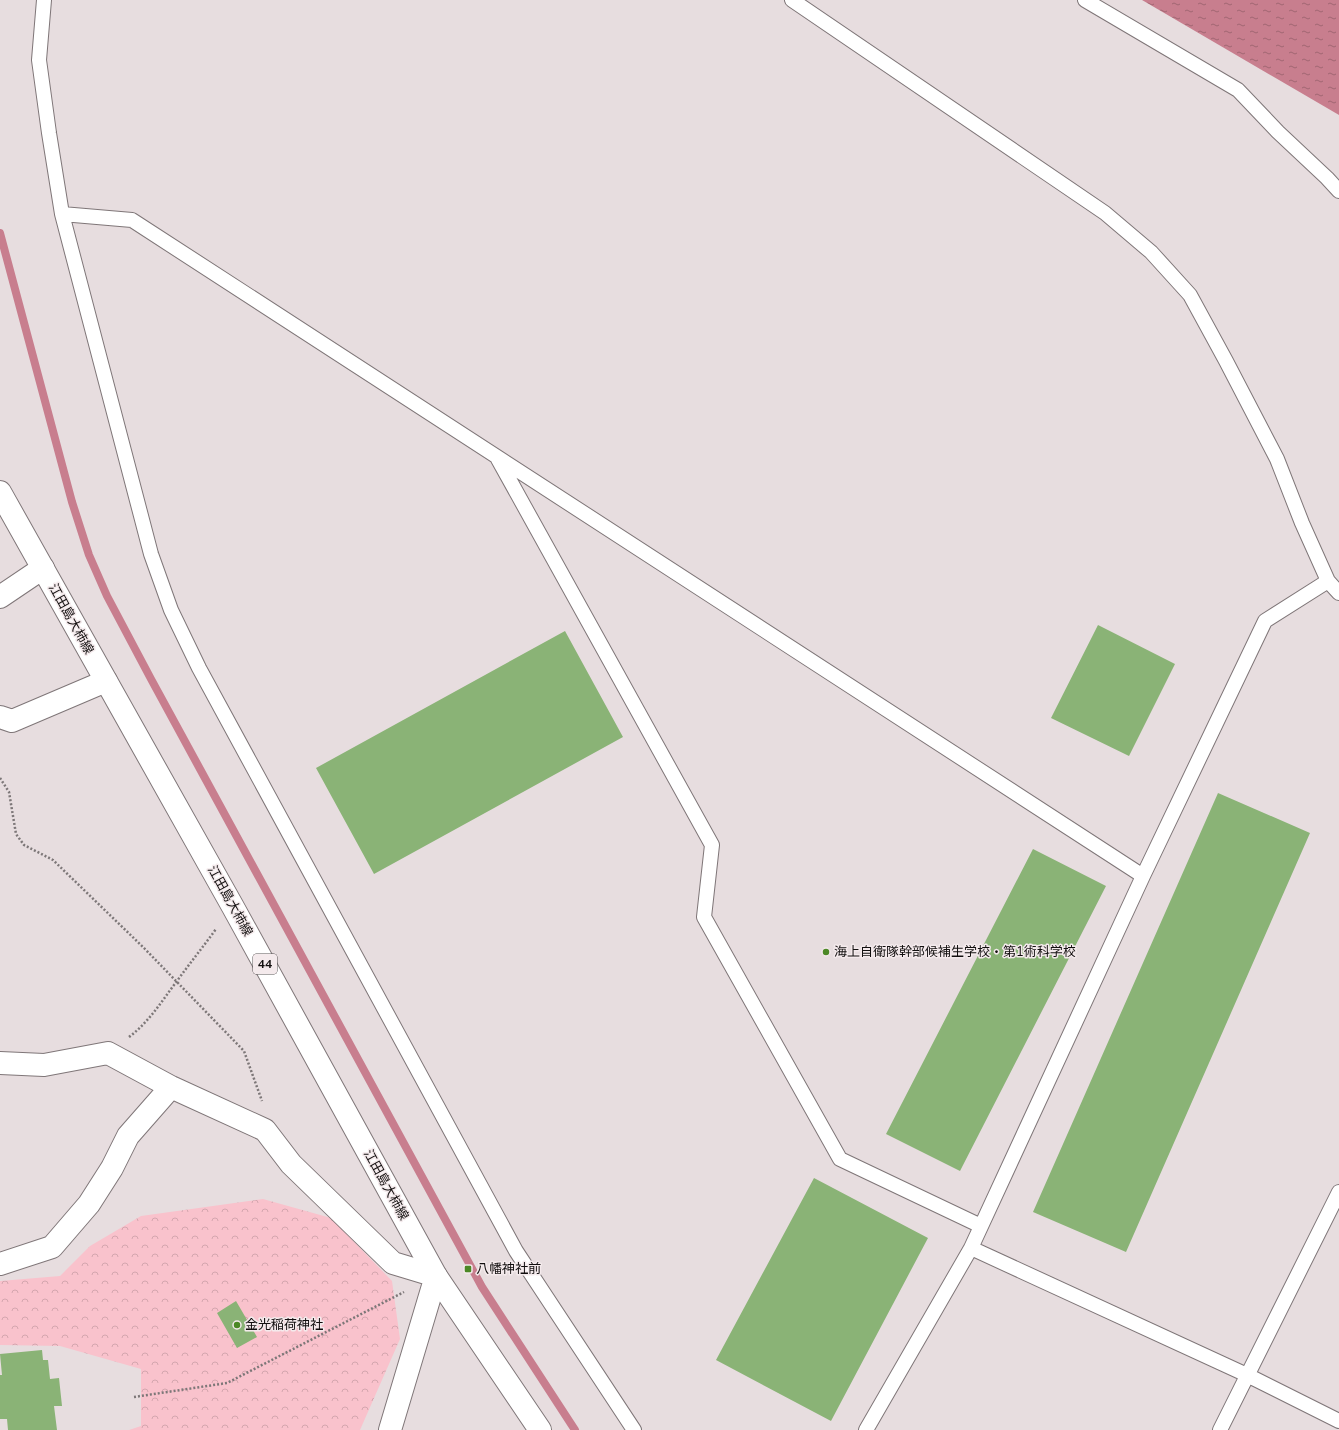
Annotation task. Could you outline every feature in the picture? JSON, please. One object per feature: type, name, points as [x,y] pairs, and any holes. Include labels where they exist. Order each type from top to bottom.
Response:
[{"type":"street","name":"江田島大柿線","points":[[0,492],[234,907],[436,1276],[540,1430]]},
{"type":"street","points":[[0,597],[43,568]]},
{"type":"street","points":[[0,717],[12,721],[106,681]]},
{"type":"street","points":[[0,1063],[44,1065],[108,1053],[171,1087],[264,1130],[291,1164],[393,1263],[436,1276],[390,1430]]},
{"type":"street","points":[[0,1264],[52,1247],[89,1204],[112,1168],[128,1136],[171,1087]]},
{"type":"lane","points":[[44,0],[39,60],[62,214],[151,554],[171,610],[203,675],[516,1251],[634,1430]]},
{"type":"lane","points":[[792,0],[1105,214],[1151,252],[1190,295],[1277,459],[1302,523],[1328,581],[1339,593]]},
{"type":"lane","points":[[1085,0],[1238,90],[1278,132],[1327,178],[1339,192]]},
{"type":"lane","points":[[62,214],[132,220],[1144,876]]},
{"type":"lane","points":[[496,456],[712,845],[704,917],[840,1159],[981,1226]]},
{"type":"lane","points":[[866,1430],[971,1248],[1144,876],[1265,621],[1328,581]]},
{"type":"lane","points":[[1220,1430],[1339,1192]]},
{"type":"lane","points":[[971,1248],[1247,1375],[1339,1421]]},
{"type":"path","points":[[0,778],[9,792],[16,834],[24,845],[53,860],[144,948],[244,1051],[267,1116],[264,1130]]},
{"type":"path","points":[[108,1053],[142,1027],[156,1011],[176,981],[234,907]]},
{"type":"path","points":[[134,1397],[227,1383],[436,1276]]},
{"type":"green space","points":[[263,1199],[331,1218],[392,1281],[400,1339],[360,1430],[129,1430],[141,1426],[141,1369],[60,1346],[0,1345],[0,1281],[60,1276],[90,1246],[141,1216]]},
{"type":"water","points":[[1142,0],[1339,0],[1339,115]]},
{"type":"building","points":[[1098,625],[1175,664],[1129,756],[1051,718]]},
{"type":"building","points":[[565,631],[623,737],[374,874],[316,768]]},
{"type":"building","points":[[1218,793],[1310,833],[1126,1252],[1033,1212]]},
{"type":"building","points":[[1033,849],[1106,886],[960,1171],[886,1134]]},
{"type":"building","points":[[814,1178],[928,1238],[831,1421],[716,1360]]},
{"type":"building","name":"金光稲荷神社","points":[[236,1301],[257,1337],[237,1348],[217,1313]]},
{"type":"building","points":[[42,1350],[43,1360],[48,1360],[50,1379],[59,1378],[62,1406],[54,1406],[57,1430],[8,1430],[7,1419],[0,1419],[0,1375],[2,1375],[0,1354]]},
{"type":"waterway","points":[[0,233],[72,502],[89,555],[107,596],[482,1287],[575,1430]]},
{"type":"place","name":"海上自衛隊幹部候補生学校・第1術科学校","points":[[826,952]]},
{"type":"place","name":"八幡神社前","points":[[468,1269]]},
{"type":"place","name":"金光稲荷神社","points":[[237,1325]]}]
